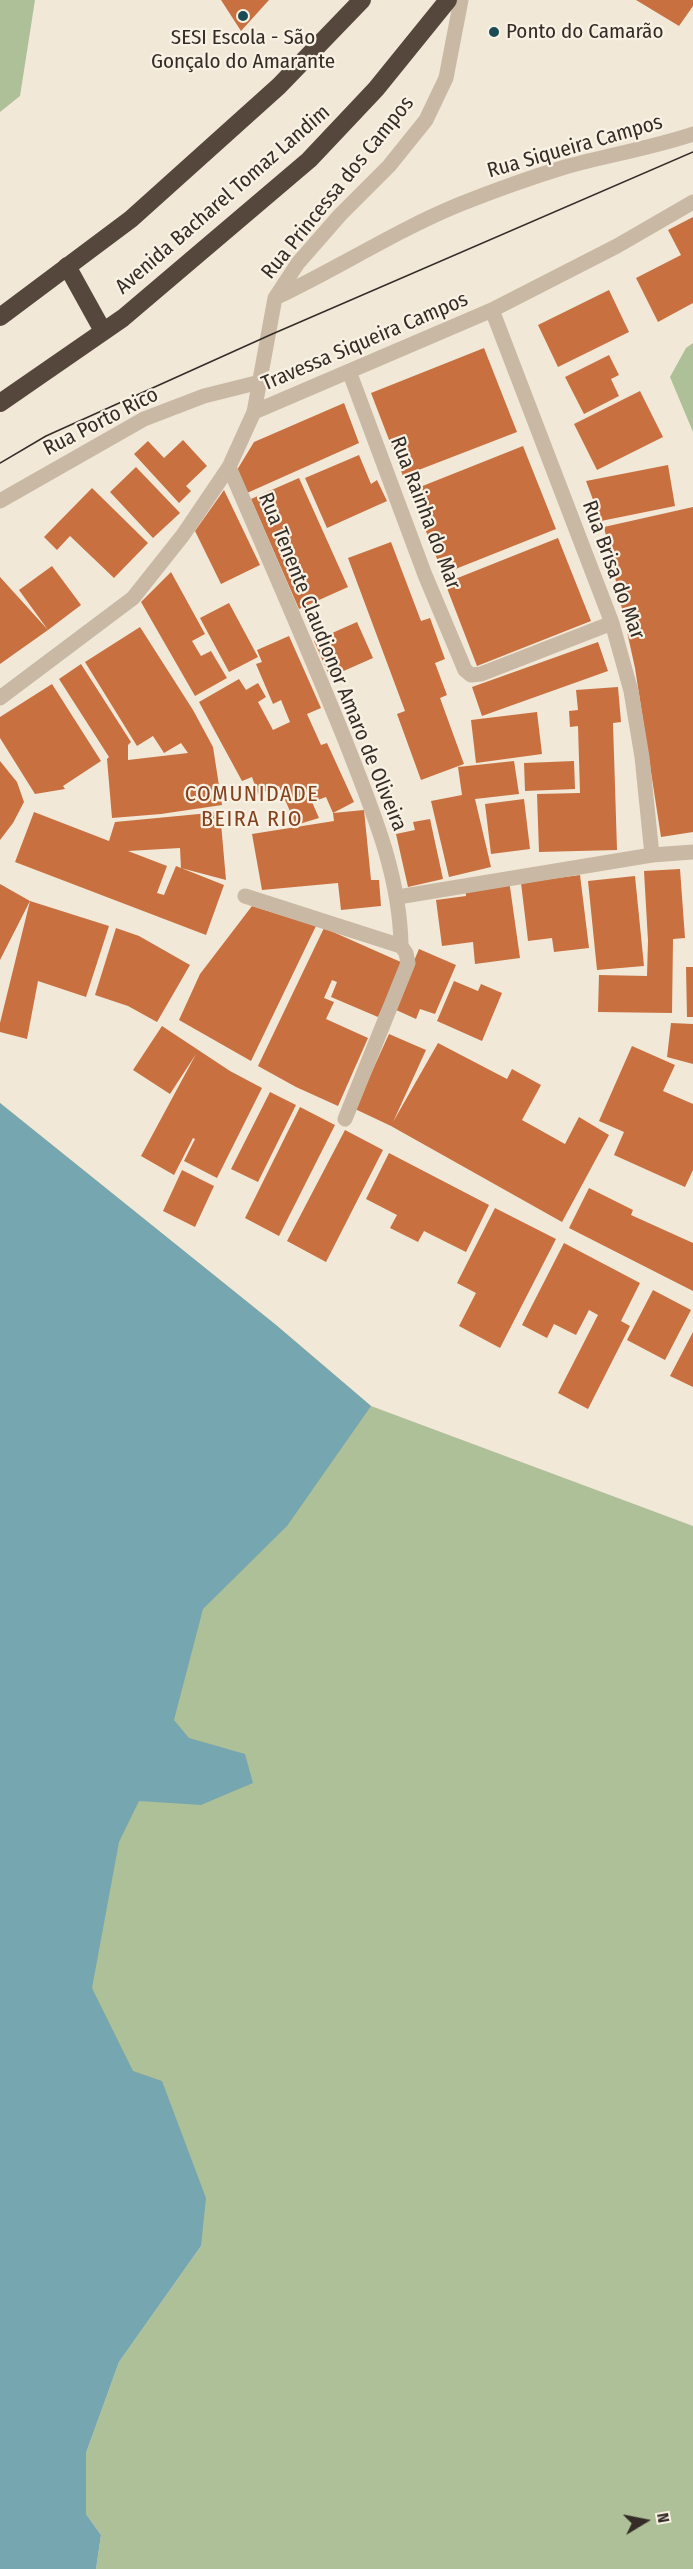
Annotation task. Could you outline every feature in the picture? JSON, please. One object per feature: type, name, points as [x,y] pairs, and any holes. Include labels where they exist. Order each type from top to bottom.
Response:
[{"type":"highway","points":[[0,317],[130,219],[279,86],[362,0]]},
{"type":"highway","name":"Avenida Bacharel Tomaz Landim","points":[[0,403],[103,331],[198,256],[309,160],[376,89],[448,0]]},
{"type":"highway","points":[[67,266],[103,331]]},
{"type":"street","name":"Rua Princessa dos Campos","points":[[0,698],[133,598],[183,535],[229,467],[254,412],[275,298],[298,263],[340,215],[389,166],[426,120],[447,78],[461,0]]},
{"type":"street","name":"Rua Siqueira Campos","points":[[275,298],[312,281],[398,233],[455,207],[567,167],[651,148],[693,134]]},
{"type":"street","points":[[492,310],[617,246],[693,202]]},
{"type":"street","name":"Travessa Siqueira Campos","points":[[254,412],[492,310]]},
{"type":"street","name":"Rua Brisa do Mar","points":[[492,310],[612,623],[631,691],[642,757],[652,855]]},
{"type":"street","name":"Rua Rainha do Mar","points":[[349,370],[425,575],[465,670],[471,675],[481,674],[612,623]]},
{"type":"street","name":"Rua Porto Rico","points":[[0,501],[144,419],[204,396],[260,382]]},
{"type":"street","name":"Rua Tenente Claudionor Amaro de Oliveira","points":[[229,467],[314,662],[381,834],[398,897],[401,946],[406,952],[408,963],[345,1119]]},
{"type":"street","points":[[398,897],[652,855],[693,852]]},
{"type":"street","points":[[245,896],[401,946]]},
{"type":"green space","points":[[0,0],[35,0],[20,96],[0,112]]},
{"type":"green space","points":[[693,343],[693,432],[670,377],[686,348]]},
{"type":"green space","points":[[0,1103],[276,1325],[371,1406],[693,1526],[693,2569],[96,2569],[101,2535],[86,2514],[86,2453],[119,2362],[201,2246],[107,2069],[0,1754],[150,1757]]},
{"type":"water","points":[[0,1103],[276,1325],[371,1406],[287,1526],[203,1609],[174,1720],[189,1738],[245,1754],[253,1783],[201,1805],[139,1801],[119,1842],[92,1988],[133,2071],[162,2081],[206,2198],[201,2246],[119,2362],[86,2453],[86,2514],[101,2535],[96,2569],[0,2569]]},
{"type":"building","name":"SESI Escola - São Gonçalo do Amarante","points":[[221,0],[269,0],[241,31]]},
{"type":"building","points":[[636,0],[693,0],[693,6],[679,26]]},
{"type":"building","points":[[693,217],[693,303],[658,322],[636,278],[681,255],[668,230]]},
{"type":"building","points":[[609,290],[629,332],[558,367],[538,325]]},
{"type":"building","points":[[484,348],[517,432],[403,476],[371,393]]},
{"type":"building","points":[[609,355],[619,375],[611,379],[619,396],[584,414],[565,377]]},
{"type":"building","points":[[640,391],[663,437],[597,470],[574,424]]},
{"type":"building","points":[[344,403],[359,443],[247,493],[237,470],[254,442]]},
{"type":"building","points":[[183,440],[207,466],[186,486],[191,491],[179,503],[134,454],[148,441],[164,458]]},
{"type":"building","points":[[523,446],[556,529],[443,574],[410,491]]},
{"type":"building","points":[[359,455],[371,484],[377,480],[387,501],[327,528],[305,478]]},
{"type":"building","points":[[668,465],[675,506],[601,521],[586,481]]},
{"type":"building","points":[[136,467],[180,513],[153,538],[110,492]]},
{"type":"building","points":[[299,478],[348,587],[299,609],[251,499]]},
{"type":"building","points":[[92,488],[148,543],[114,578],[70,536],[57,550],[44,537]]},
{"type":"building","points":[[224,490],[260,565],[221,584],[195,531]]},
{"type":"building","points":[[693,507],[693,832],[661,837],[635,668],[604,527]]},
{"type":"building","points":[[558,538],[591,621],[477,666],[445,583]]},
{"type":"building","points":[[391,542],[421,621],[430,618],[445,659],[435,663],[447,695],[440,698],[464,764],[421,780],[397,714],[405,711],[348,558]]},
{"type":"building","points":[[52,566],[81,605],[48,630],[19,590]]},
{"type":"building","points":[[171,572],[205,634],[192,641],[201,656],[211,651],[227,678],[195,696],[141,602]]},
{"type":"building","points":[[0,577],[48,630],[0,664]]},
{"type":"building","points":[[229,603],[258,657],[229,672],[200,618]]},
{"type":"building","points":[[357,622],[373,658],[330,677],[314,641]]},
{"type":"building","points":[[140,627],[193,710],[213,747],[222,805],[112,818],[107,759],[109,757],[59,679],[81,664],[131,742],[128,745],[128,760],[188,753],[181,743],[164,753],[153,736],[137,746],[85,662]]},
{"type":"building","points":[[289,636],[321,708],[307,714],[321,745],[327,743],[354,802],[333,813],[326,797],[312,802],[319,818],[296,825],[279,786],[258,794],[252,777],[242,781],[199,702],[239,679],[246,690],[258,683],[266,697],[258,702],[273,730],[290,722],[281,700],[273,704],[256,664],[262,662],[257,650]]},
{"type":"building","points":[[598,642],[608,671],[482,716],[472,687]]},
{"type":"building","points":[[52,684],[101,761],[63,786],[65,789],[35,794],[0,738],[0,717]]},
{"type":"building","points":[[618,687],[621,722],[613,723],[617,850],[539,852],[537,794],[580,793],[578,726],[570,727],[569,711],[578,710],[576,690]]},
{"type":"building","points":[[537,712],[542,754],[476,763],[471,720]]},
{"type":"building","points":[[0,761],[17,782],[24,802],[13,823],[0,840]]},
{"type":"building","points":[[514,761],[519,794],[475,799],[491,867],[449,877],[431,801],[462,795],[458,767]]},
{"type":"building","points":[[574,761],[575,789],[525,791],[524,763]]},
{"type":"building","points":[[524,799],[530,849],[491,854],[485,804]]},
{"type":"building","points":[[364,810],[371,880],[379,880],[381,906],[341,910],[338,883],[262,890],[252,834],[334,821],[333,813]]},
{"type":"building","points":[[34,812],[109,841],[115,822],[220,812],[226,880],[181,868],[224,885],[206,935],[15,862]],"holes":[[[180,848],[181,868],[176,866],[164,895],[157,893],[167,866],[128,851]]]},
{"type":"building","points":[[430,819],[443,879],[408,887],[396,834],[415,830],[413,822]]},
{"type":"building","points":[[680,869],[685,938],[673,939],[672,1013],[598,1012],[599,975],[647,976],[648,941],[644,871]]},
{"type":"building","points":[[580,875],[589,948],[554,952],[552,938],[528,941],[521,883]]},
{"type":"building","points":[[635,876],[644,966],[597,970],[588,881]]},
{"type":"building","points":[[509,880],[520,958],[475,964],[473,942],[442,946],[436,900],[466,896],[465,887]]},
{"type":"building","points":[[0,884],[30,901],[0,960]]},
{"type":"building","points":[[30,901],[109,926],[86,997],[38,981],[27,1039],[0,1032],[0,1023]]},
{"type":"building","points":[[252,906],[316,926],[251,1061],[179,1020],[200,974]]},
{"type":"building","points":[[116,928],[139,936],[190,965],[157,1022],[128,1006],[95,995]]},
{"type":"building","points":[[324,928],[403,963],[378,1017],[331,997],[337,982],[332,980],[324,998],[334,1002],[326,1019],[368,1038],[338,1106],[258,1066]]},
{"type":"building","points":[[419,949],[456,965],[435,1014],[420,1009],[416,1019],[394,1009]]},
{"type":"building","points":[[686,967],[693,967],[693,1017],[687,1017]]},
{"type":"building","points":[[454,981],[478,991],[481,984],[502,993],[482,1041],[437,1021]]},
{"type":"building","points":[[671,1023],[693,1024],[693,1064],[667,1057]]},
{"type":"building","points":[[162,1026],[230,1071],[262,1088],[217,1178],[184,1161],[195,1139],[193,1138],[174,1175],[141,1156],[196,1054],[170,1094],[133,1070]]},
{"type":"building","points":[[389,1034],[426,1050],[393,1122],[438,1043],[507,1079],[512,1069],[541,1085],[522,1120],[565,1144],[579,1117],[609,1135],[562,1222],[391,1126],[355,1109]]},
{"type":"building","points":[[632,1046],[675,1065],[663,1091],[693,1104],[693,1170],[685,1187],[614,1155],[624,1132],[599,1121]]},
{"type":"building","points":[[270,1092],[296,1105],[258,1182],[231,1169]]},
{"type":"building","points":[[300,1107],[335,1125],[279,1236],[245,1218]]},
{"type":"building","points":[[345,1130],[383,1150],[326,1262],[287,1241]]},
{"type":"building","points":[[389,1153],[489,1205],[466,1252],[424,1231],[418,1242],[390,1228],[397,1215],[366,1199]]},
{"type":"building","points":[[182,1170],[214,1186],[195,1227],[163,1211]]},
{"type":"building","points":[[589,1188],[633,1210],[631,1215],[693,1243],[693,1291],[569,1228]]},
{"type":"building","points":[[495,1208],[556,1239],[500,1348],[459,1326],[476,1293],[457,1283]]},
{"type":"building","points":[[564,1243],[640,1283],[621,1321],[630,1326],[588,1409],[558,1393],[598,1315],[589,1310],[576,1335],[554,1324],[547,1338],[522,1325]]},
{"type":"building","points":[[653,1290],[691,1310],[665,1360],[627,1340]]},
{"type":"building","points":[[693,1332],[693,1387],[670,1376]]},
{"type":"tram line","points":[[0,463],[46,436],[270,335],[693,152]]},
{"type":"place","name":"SESI Escola - São Gonçalo do Amarante","points":[[243,16]]},
{"type":"place","name":"Ponto do Camarão","points":[[494,32]]},
{"type":"district","name":"COMUNIDADE BEIRA RIO","points":[[252,808]]}]
